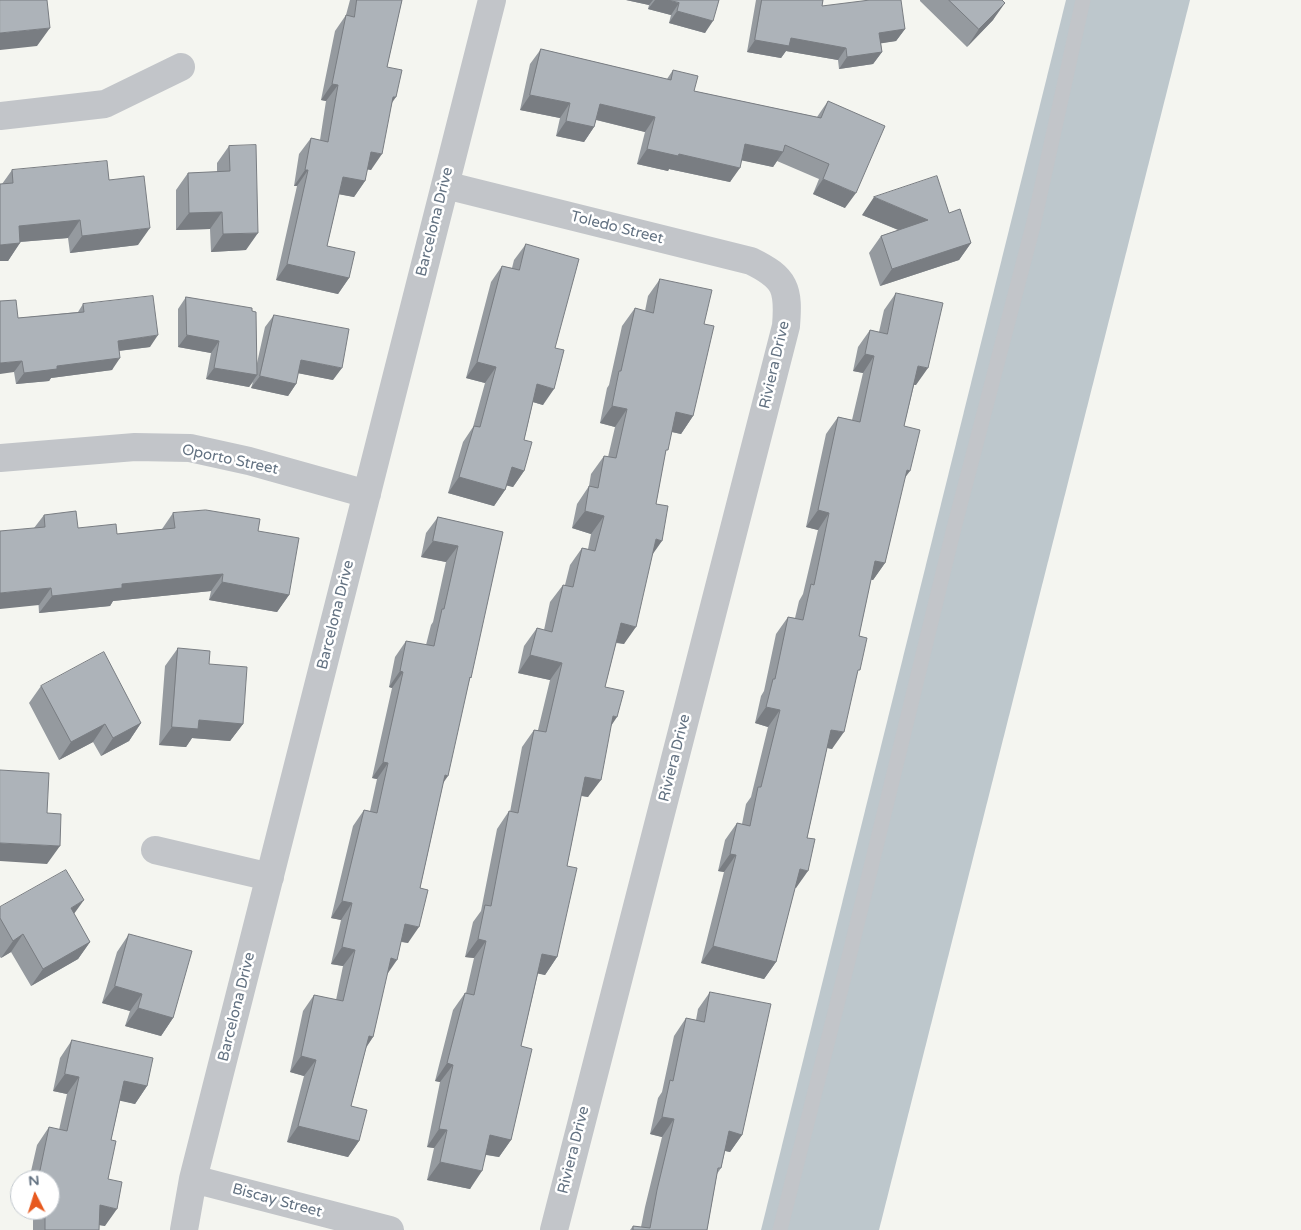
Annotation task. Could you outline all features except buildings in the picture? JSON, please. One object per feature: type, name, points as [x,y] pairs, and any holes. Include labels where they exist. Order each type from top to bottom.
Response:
[{"type":"street","name":"Barcelona Drive","points":[[184,1230],[193,1179],[492,0]]},
{"type":"street","points":[[0,116],[105,104],[181,67]]},
{"type":"street","name":"Toledo Street","points":[[445,185],[751,261],[769,270],[784,284]]},
{"type":"street","name":"Riviera Drive","points":[[554,1230],[786,326],[788,305],[784,284]]},
{"type":"street","name":"Oporto Street","points":[[0,458],[135,447],[190,448],[249,461],[367,494]]},
{"type":"street","points":[[155,850],[270,877]]},
{"type":"street","name":"Biscay Street","points":[[193,1179],[390,1230]]},
{"type":"lane","points":[[780,1230],[846,971],[954,528],[1033,226],[1083,0]]},
{"type":"shaded area","points":[[1066,0],[1190,0],[879,1230],[761,1230]]}]
